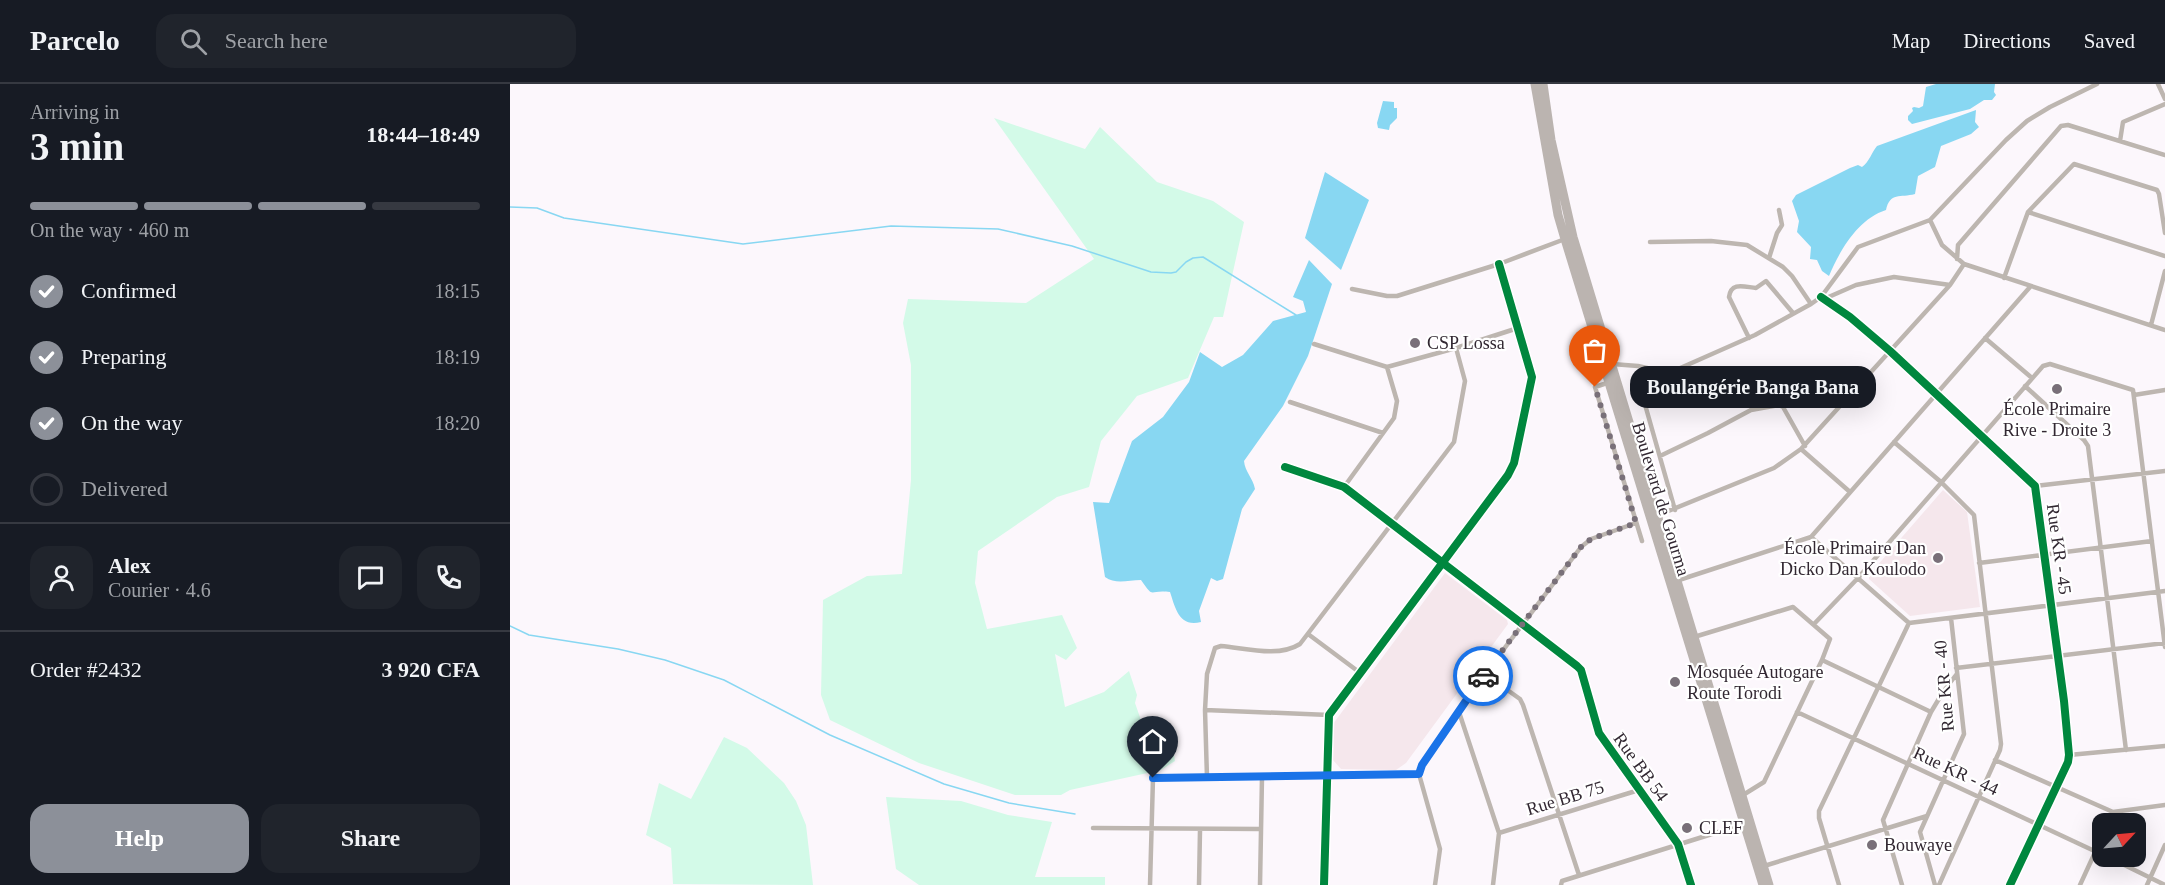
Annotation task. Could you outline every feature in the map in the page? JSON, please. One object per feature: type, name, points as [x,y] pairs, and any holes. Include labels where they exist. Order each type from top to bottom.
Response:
[{"type":"highway","name":"Boulevard de Gourma","points":[[1535,84],[1562,214],[1607,365],[1607,383],[1763,885]]},
{"type":"highway","name":"Boulevard de Gourma","points":[[1543,84],[1565,239],[1656,516],[1769,885]]},
{"type":"street","points":[[1822,298],[1858,247],[1930,220],[2006,140],[2027,122],[2050,107],[2097,84]]},
{"type":"street","points":[[2158,84],[2165,99]]},
{"type":"street","points":[[2120,141],[2123,122],[2165,104]]},
{"type":"street","points":[[1957,259],[1958,245],[2061,126],[2068,125],[2165,155]]},
{"type":"street","points":[[2004,278],[2028,212],[2072,165],[2077,164],[2157,190],[2165,233]]},
{"type":"street","points":[[1769,258],[1774,247],[1776,233],[1782,225],[1779,210]]},
{"type":"street","points":[[2028,212],[2165,256]]},
{"type":"street","points":[[1930,220],[1942,245],[1964,264],[2165,330]]},
{"type":"street","points":[[1352,289],[1397,296],[1499,264],[1565,239]]},
{"type":"street","points":[[1650,242],[1693,240],[1747,245],[1792,276],[1811,304]]},
{"type":"street","points":[[1324,885],[1329,715],[1512,470],[1532,378],[1499,264]]},
{"type":"street","points":[[1656,516],[1774,468],[1803,447],[1950,285],[1964,264]]},
{"type":"street","points":[[2151,325],[2165,271]]},
{"type":"street","points":[[1675,510],[1644,399],[1658,388],[1669,373],[1749,338],[1822,298],[1856,285],[1894,277],[1950,285]]},
{"type":"street","points":[[1749,338],[1730,297],[1730,291],[1735,287],[1742,285],[1756,288],[1766,281],[1793,313]]},
{"type":"street","points":[[1676,581],[1811,537],[2030,287]]},
{"type":"street","name":"Rue KR - 45","points":[[1822,298],[1850,317],[1890,351],[2035,486],[2059,657],[2069,755],[2010,885]]},
{"type":"street","points":[[1314,344],[1387,367],[1518,328]]},
{"type":"street","points":[[1985,338],[2032,378]]},
{"type":"street","points":[[1207,778],[1205,710],[1213,650],[1216,647],[1284,650],[1297,646],[1308,634],[1455,440],[1465,381],[1456,348]]},
{"type":"street","points":[[1814,624],[1858,578],[2043,366],[2050,364],[2133,390],[2165,645],[1956,668]]},
{"type":"street","points":[[1607,365],[1638,366],[1669,373]]},
{"type":"street","points":[[1344,487],[1394,418],[1397,401],[1387,367]]},
{"type":"street","points":[[1751,410],[1757,400],[1770,391],[1761,370]]},
{"type":"street","points":[[1664,378],[1696,405],[1736,377]]},
{"type":"street","points":[[1607,383],[1595,387],[1642,540]]},
{"type":"street","points":[[2025,386],[2087,443],[2126,750]]},
{"type":"street","points":[[2134,395],[2165,390]]},
{"type":"street","points":[[1290,402],[1383,433]]},
{"type":"street","points":[[1660,456],[1751,410],[1782,406],[1803,447],[1850,492]]},
{"type":"street","points":[[1894,442],[1941,482],[1974,515],[2001,744],[1979,797],[1937,885]]},
{"type":"street","name":"Rue BB 54","points":[[1285,467],[1344,487],[1580,668],[1599,733],[1678,844],[1691,885]]},
{"type":"street","points":[[2035,486],[2165,471]]},
{"type":"street","points":[[1435,885],[1440,849],[1419,774],[1422,765],[1485,674],[1581,547],[1591,539],[1636,523]]},
{"type":"street","points":[[1811,537],[1909,623],[2165,591]]},
{"type":"street","points":[[1979,563],[2152,541]]},
{"type":"street","points":[[1694,638],[1793,607],[1830,639],[1764,782],[1743,795]]},
{"type":"street","name":"Rue KR - 40","points":[[1937,885],[1920,835],[1964,734],[1951,618]]},
{"type":"street","points":[[1839,885],[1819,818],[1819,811],[1909,623]]},
{"type":"street","points":[[1308,634],[1359,672]]},
{"type":"street","points":[[1822,660],[1931,712]]},
{"type":"street","points":[[1485,674],[1520,699],[1523,705],[1579,875]]},
{"type":"street","points":[[1902,885],[1884,830],[1883,820],[1931,712],[1956,675]]},
{"type":"street","points":[[1205,710],[1329,715]]},
{"type":"street","points":[[1459,712],[1499,833],[1493,885]]},
{"type":"street","name":"Rue KR - 44","points":[[1797,712],[2092,851]]},
{"type":"street","points":[[2069,755],[2165,746]]},
{"type":"street","points":[[1995,760],[2113,812],[2165,805]]},
{"type":"street","points":[[1150,885],[1153,778],[1419,774]]},
{"type":"street","points":[[1260,885],[1262,777]]},
{"type":"street","name":"Rue BB 75","points":[[1499,833],[1639,790]]},
{"type":"street","points":[[1763,866],[1928,816]]},
{"type":"street","points":[[1561,883],[1579,875],[1744,824]]},
{"type":"street","points":[[1093,828],[1261,829]]},
{"type":"street","points":[[1199,885],[1200,830]]},
{"type":"street","points":[[2147,885],[2165,845]]},
{"type":"street","points":[[2080,885],[2092,859]]},
{"type":"street","name":"Rue KR - 44","points":[[2127,867],[2165,885]]},
{"type":"shaded area","points":[[1943,490],[1967,512],[1980,607],[1910,616],[1869,579],[1869,575]]},
{"type":"shaded area","points":[[1445,573],[1507,620],[1508,624],[1406,763],[1396,770],[1341,769],[1333,760],[1330,728]]},
{"type":"green space","points":[[994,118],[1085,149],[1100,127],[1157,182],[1213,201],[1244,222],[1223,317],[1214,317],[1188,378],[1137,396],[1101,441],[1089,487],[1057,497],[978,551],[975,583],[987,629],[1062,615],[1077,648],[1066,660],[1055,654],[1065,707],[1104,692],[1129,671],[1137,695],[1135,703],[1142,723],[1160,720],[1169,723],[1175,761],[1161,770],[1070,790],[1061,795],[1015,795],[919,763],[830,720],[821,695],[823,600],[867,576],[902,574],[911,480],[911,365],[903,323],[908,299],[1026,303],[1094,259]]},
{"type":"green space","points":[[724,737],[747,748],[784,783],[796,801],[806,825],[813,885],[673,884],[671,848],[646,835],[659,783],[691,799]]},
{"type":"green space","points":[[886,797],[961,801],[1008,815],[1052,822],[1035,877],[1105,877],[1105,885],[919,885],[896,869]]},
{"type":"water","points":[[1936,84],[1995,84],[1996,95],[1992,100],[1984,100],[1970,109],[1912,124],[1908,116],[1913,111],[1912,108],[1923,106],[1926,87]]},
{"type":"water","points":[[1383,101],[1394,102],[1394,108],[1397,108],[1397,118],[1390,125],[1389,130],[1378,128],[1377,123]]},
{"type":"water","points":[[1976,110],[1975,122],[1979,127],[1971,134],[1941,146],[1935,167],[1918,176],[1915,194],[1893,198],[1886,210],[1867,220],[1844,246],[1829,276],[1822,271],[1817,260],[1810,259],[1811,247],[1797,232],[1799,221],[1792,201],[1796,195],[1850,168],[1858,165],[1862,167],[1877,146]]},
{"type":"water","points":[[1325,172],[1369,200],[1341,270],[1305,238]]},
{"type":"water","points":[[1309,260],[1332,284],[1308,356],[1283,406],[1244,461],[1255,489],[1242,509],[1223,579],[1217,581],[1211,578],[1199,611],[1201,622],[1188,622],[1179,615],[1170,592],[1151,592],[1141,580],[1118,581],[1105,577],[1093,502],[1109,503],[1132,441],[1163,417],[1189,382],[1200,352],[1222,367],[1243,355],[1273,321],[1306,312],[1303,301],[1293,297]]},
{"type":"waterway","points":[[510,207],[537,208],[564,218],[743,244],[891,226],[998,229],[1072,246],[1151,272],[1176,272],[1193,258],[1203,257],[1296,315]]},
{"type":"waterway","points":[[510,626],[529,635],[618,649],[665,660],[724,680],[830,735],[944,784],[1009,803],[1075,814]]},
{"type":"cycle path","points":[[1324,885],[1329,715],[1508,475],[1514,463],[1532,377],[1499,264]]},
{"type":"cycle path","points":[[1821,297],[1850,317],[1890,351],[2035,486],[2064,701],[2069,755],[2068,762],[2010,885]]},
{"type":"cycle path","points":[[1285,467],[1344,487],[1581,670],[1599,733],[1678,844],[1691,885]]},
{"type":"way so far","points":[[1483,676],[1581,547],[1591,539],[1636,523],[1595,387]]},
{"type":"place","name":"CSP Lossa","points":[[1415,343]]},
{"type":"place","name":"Boulangérie Banga Bana","points":[[1595,387]]},
{"type":"place","name":"École Primaire Rive - Droite 3","points":[[2057,389]]},
{"type":"place","name":"École Primaire Dan Dicko Dan Koulodo","points":[[1938,558]]},
{"type":"place","name":"Mosquée Autogare Route Torodi","points":[[1675,682]]},
{"type":"place","name":"CLEF","points":[[1687,828]]},
{"type":"place","name":"Bouwaye","points":[[1872,845]]},
{"type":"route","points":[[1153,778],[1419,774],[1422,765],[1483,676]]}]
